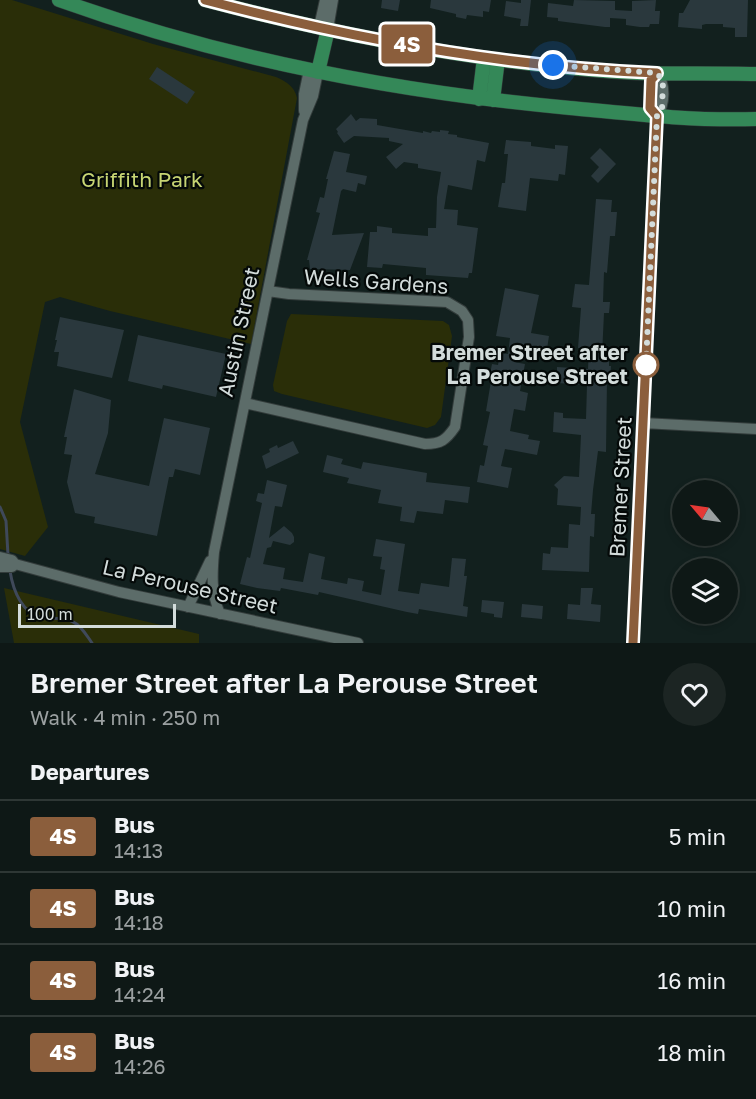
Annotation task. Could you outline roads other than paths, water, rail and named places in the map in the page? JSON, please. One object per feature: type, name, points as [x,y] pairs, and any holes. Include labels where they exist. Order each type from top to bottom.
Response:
[{"type":"main road","points":[[59,0],[115,20],[183,40],[314,71],[486,99],[657,116],[756,119]]},
{"type":"main road","points":[[205,0],[374,39],[491,58],[586,69],[657,73],[756,74]]},
{"type":"main road","points":[[314,71],[323,28]]},
{"type":"main road","points":[[486,99],[491,58]]},
{"type":"street","points":[[323,28],[325,0]]},
{"type":"street","points":[[323,28],[333,0]]},
{"type":"street","name":"Austin Street","points":[[220,614],[214,600],[212,586],[214,552],[303,120],[313,96],[314,71]]},
{"type":"street","name":"Bremer Street","points":[[633,643],[657,116],[650,108],[651,80],[657,73]]},
{"type":"street","name":"Wells Gardens","points":[[245,403],[425,444],[439,444],[447,438],[455,426],[469,337],[468,320],[454,306],[447,302],[268,291]]},
{"type":"street","points":[[643,423],[756,429]]},
{"type":"street","name":"Austin Street","points":[[188,607],[214,552]]},
{"type":"street","name":"La Perouse Street","points":[[1,562],[12,560],[19,565],[119,592],[341,642],[358,643]]},
{"type":"waterway","points":[[0,507],[6,521],[8,555]]},
{"type":"waterway","points":[[10,571],[13,586],[24,607],[36,616],[70,620],[76,623],[92,643]]},
{"type":"place","name":"Bremer Street after La Perouse Street","points":[[646,365]]},
{"type":"park label","name":"Griffith Park","points":[[142,180]]}]
